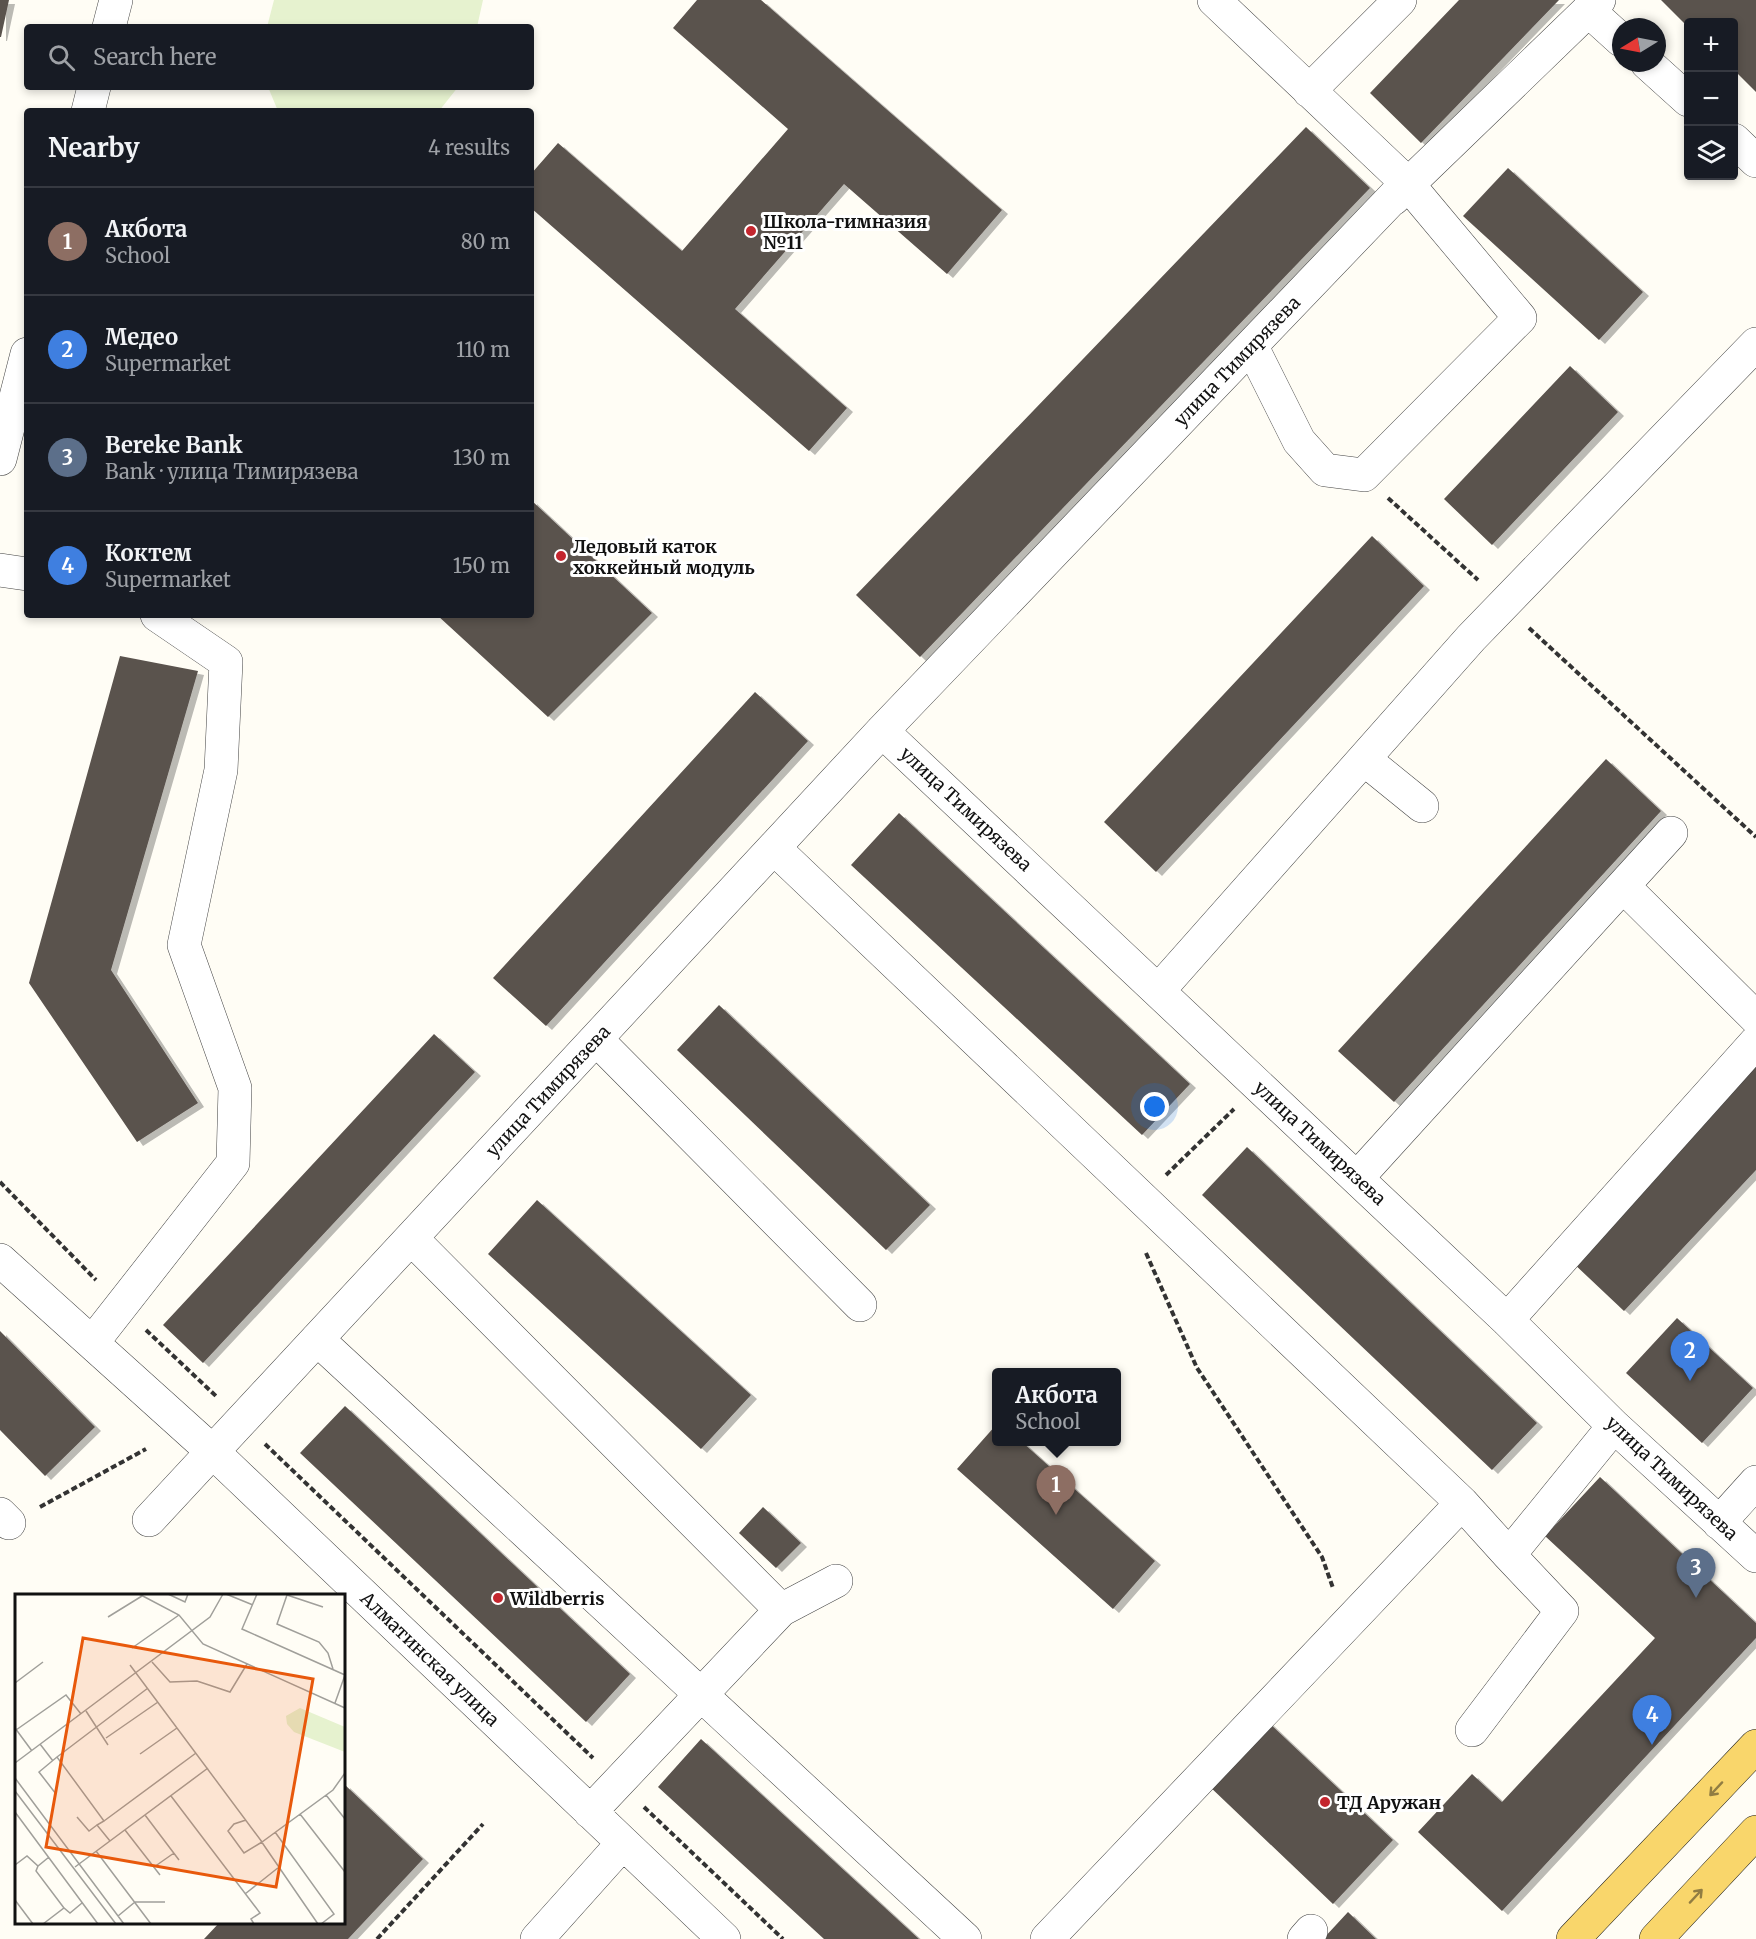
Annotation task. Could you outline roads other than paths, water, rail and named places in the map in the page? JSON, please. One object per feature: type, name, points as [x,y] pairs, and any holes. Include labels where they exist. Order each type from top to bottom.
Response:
[{"type":"main road","points":[[1573,1939],[1756,1746]]},
{"type":"main road","points":[[1656,1939],[1756,1832]]},
{"type":"street","points":[[110,24],[116,0]]},
{"type":"street","points":[[1214,0],[1407,183],[1521,318],[1364,475],[1325,470],[1299,441],[1253,349]]},
{"type":"street","points":[[1309,91],[1400,0]]},
{"type":"street","points":[[882,731],[1253,349],[1407,183],[1594,5],[1612,28]]},
{"type":"street","points":[[1657,72],[1684,96]]},
{"type":"street","points":[[89,108],[93,90]]},
{"type":"street","points":[[1738,144],[1756,160]]},
{"type":"street","name":"улица Тимирязева","points":[[149,1520],[882,731],[1407,183]]},
{"type":"street","points":[[1158,991],[1471,638],[1756,344]]},
{"type":"street","points":[[0,459],[24,366]]},
{"type":"street","points":[[0,570],[24,574]]},
{"type":"street","points":[[92,1343],[233,1163],[235,1088],[184,945],[221,770],[226,662],[161,618]]},
{"type":"street","name":"улица Тимирязева","points":[[882,731],[1507,1320],[1614,1426],[1756,1556]]},
{"type":"street","points":[[1364,759],[1422,806]]},
{"type":"street","points":[[1357,1178],[1671,833]]},
{"type":"street","points":[[774,848],[1462,1503],[1562,1611],[1472,1730]]},
{"type":"street","points":[[1623,886],[1756,1018]]},
{"type":"street","points":[[596,1039],[860,1305]]},
{"type":"street","points":[[1507,1320],[1756,1041]]},
{"type":"street","points":[[411,1238],[781,1610]]},
{"type":"street","name":"Алматинская улица","points":[[0,1260],[213,1452],[724,1939]]},
{"type":"street","points":[[317,1339],[965,1939]]},
{"type":"street","points":[[1509,1555],[1614,1426]]},
{"type":"street","points":[[1719,1522],[1756,1482]]},
{"type":"street","points":[[1047,1939],[1462,1503]]},
{"type":"street","points":[[590,1812],[781,1610],[836,1581]]},
{"type":"street","points":[[537,1939],[623,1843]]},
{"type":"place","name":"Школа-гимназия №11","points":[[751,231]]},
{"type":"place","name":"Ледовый каток хоккейный модуль","points":[[561,556]]},
{"type":"place","name":"Медео","points":[[1690,1381]]},
{"type":"place","name":"Акбота","points":[[1056,1515]]},
{"type":"place","name":"Wildberris","points":[[498,1598]]},
{"type":"place","name":"Bereke Bank","points":[[1696,1598]]},
{"type":"place","name":"Коктем","points":[[1652,1745]]},
{"type":"place","name":"ТД Аружан","points":[[1325,1802]]}]
